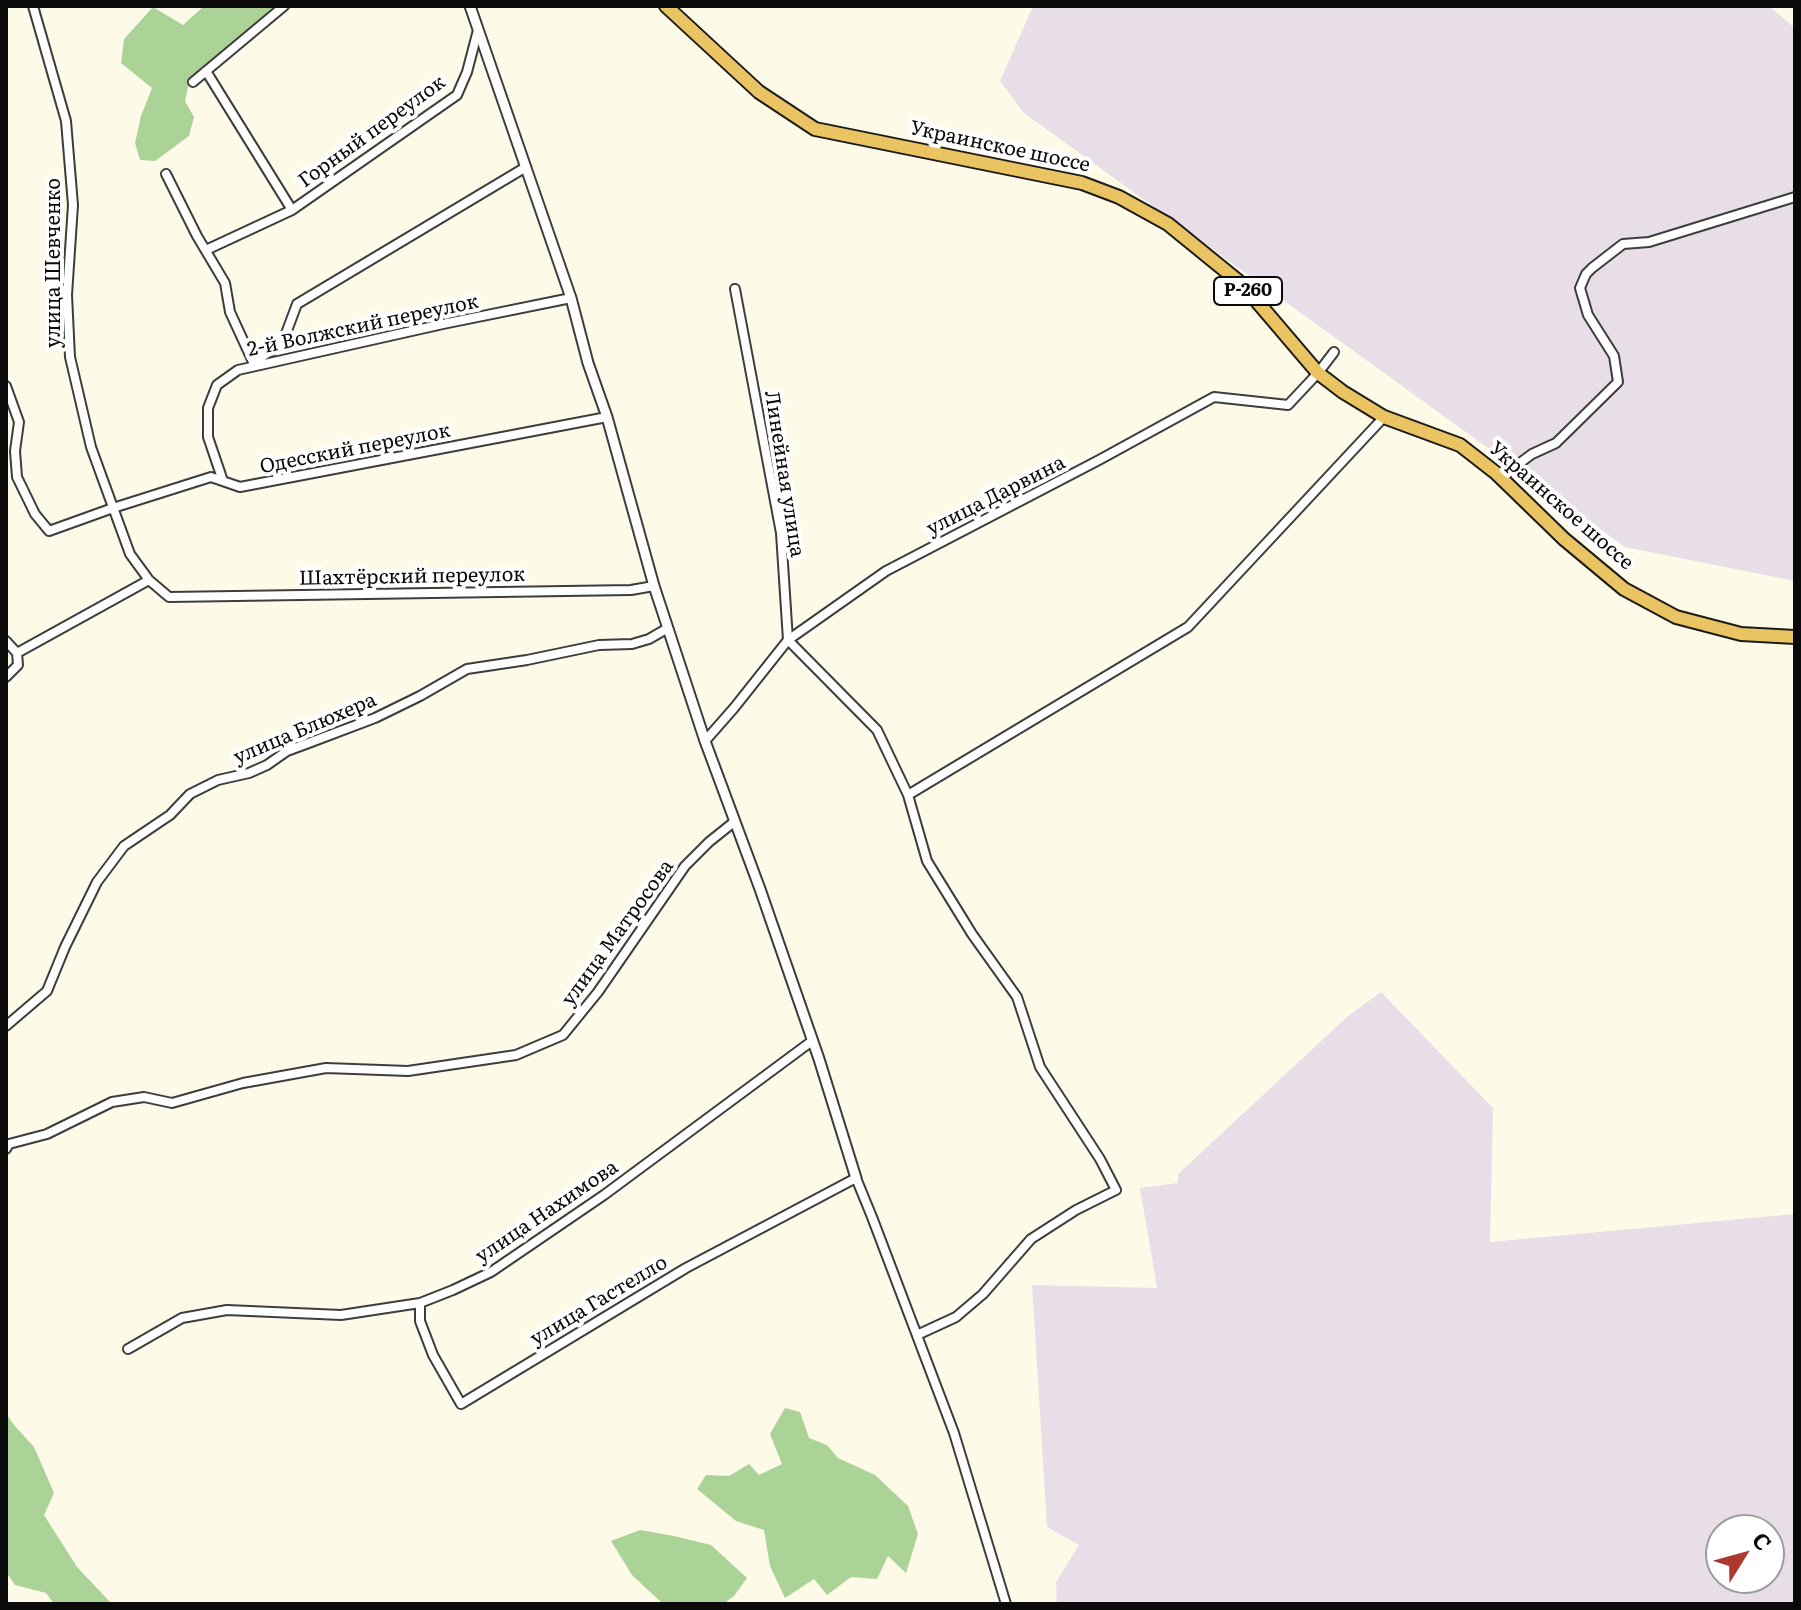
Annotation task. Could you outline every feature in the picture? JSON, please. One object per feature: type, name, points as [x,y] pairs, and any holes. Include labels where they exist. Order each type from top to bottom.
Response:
[{"type":"highway","name":"Украинское шоссе","points":[[666,6],[759,92],[815,129],[1082,183],[1119,197],[1155,217],[1243,285],[1318,373],[1384,417],[1460,445],[1501,477],[1564,539],[1624,589],[1676,617],[1741,634],[1795,637]]},
{"type":"street","name":"улица Шевченко","points":[[33,6],[66,121],[73,205],[67,295],[70,357],[91,447],[130,554],[149,580],[169,597]]},
{"type":"street","points":[[193,82],[284,6]]},
{"type":"street","points":[[470,6],[571,298],[654,586],[705,741],[812,1041],[856,1178],[954,1433],[1006,1604]]},
{"type":"street","name":"Горный переулок","points":[[206,250],[292,210],[457,95],[467,72],[478,30]]},
{"type":"street","name":"Горный переулок","points":[[206,71],[292,210]]},
{"type":"street","points":[[166,174],[225,283],[230,312],[254,364],[282,344],[297,304],[526,167]]},
{"type":"street","points":[[1501,477],[1532,454],[1556,443],[1618,382],[1614,356],[1588,315],[1580,288],[1592,268],[1623,244],[1649,242],[1795,197]]},
{"type":"street","name":"Линейная улица","points":[[735,289],[781,533],[788,640]]},
{"type":"street","name":"2-й Волжский переулок","points":[[223,481],[208,437],[208,408],[217,385],[238,370],[254,364],[571,298]]},
{"type":"street","name":"улица Дарвина","points":[[705,741],[788,640],[886,571],[1214,397],[1288,405],[1334,352]]},
{"type":"street","name":"Одесский переулок","points":[[6,386],[19,422],[15,451],[17,477],[35,514],[49,531],[211,477],[240,487],[607,417]]},
{"type":"street","points":[[908,795],[1188,627],[1384,417]]},
{"type":"street","points":[[17,653],[149,580]]},
{"type":"street","name":"Шахтёрский переулок","points":[[169,597],[631,590],[654,586]]},
{"type":"street","name":"улица Блюхера","points":[[6,1026],[47,991],[97,882],[124,846],[170,815],[190,794],[218,780],[249,773],[287,751],[375,718],[467,669],[599,645],[632,644],[668,628]]},
{"type":"street","points":[[788,640],[877,730],[908,795],[927,861],[972,934],[1017,997],[1040,1067],[1100,1159],[1116,1190],[1076,1210],[1031,1239],[983,1294],[956,1317],[917,1335]]},
{"type":"street","points":[[6,641],[17,653],[18,665],[6,677]]},
{"type":"street","name":"улица Матросова","points":[[8,1146],[47,1134],[112,1102],[144,1097],[172,1103],[243,1083],[326,1068],[424,1069],[516,1055],[563,1035],[598,992],[685,866],[734,822]]},
{"type":"street","name":"улица Нахимова","points":[[128,1349],[182,1318],[227,1310],[341,1315],[420,1303],[453,1290],[491,1272],[604,1195],[812,1041]]},
{"type":"street","name":"улица Гастелло","points":[[420,1303],[420,1321],[433,1355],[461,1404],[686,1268],[856,1178]]},
{"type":"shaded area","points":[[1033,6],[1769,6],[1795,28],[1795,581],[1625,547],[1024,113],[1000,81]]},
{"type":"shaded area","points":[[1381,992],[1493,1108],[1490,1242],[1795,1214],[1795,1604],[1057,1604],[1056,1582],[1079,1545],[1047,1527],[1032,1285],[1157,1288],[1140,1188],[1178,1183],[1178,1174],[1348,1016]]},
{"type":"green space","points":[[204,6],[277,6],[190,78],[185,101],[194,117],[189,136],[155,161],[140,160],[135,143],[152,88],[121,63],[124,39],[153,7],[183,25]]},
{"type":"green space","points":[[785,1408],[800,1412],[809,1438],[827,1445],[838,1458],[875,1475],[908,1506],[918,1534],[906,1573],[888,1556],[877,1579],[851,1577],[827,1595],[814,1579],[785,1598],[770,1566],[764,1530],[736,1521],[697,1489],[706,1475],[729,1476],[749,1464],[759,1475],[782,1464],[770,1434]]},
{"type":"green space","points":[[6,1413],[34,1447],[54,1493],[44,1515],[77,1567],[112,1604],[54,1604],[46,1593],[15,1585],[6,1572]]},
{"type":"green space","points":[[640,1530],[711,1545],[747,1578],[734,1596],[723,1604],[663,1604],[632,1575],[611,1541]]}]
